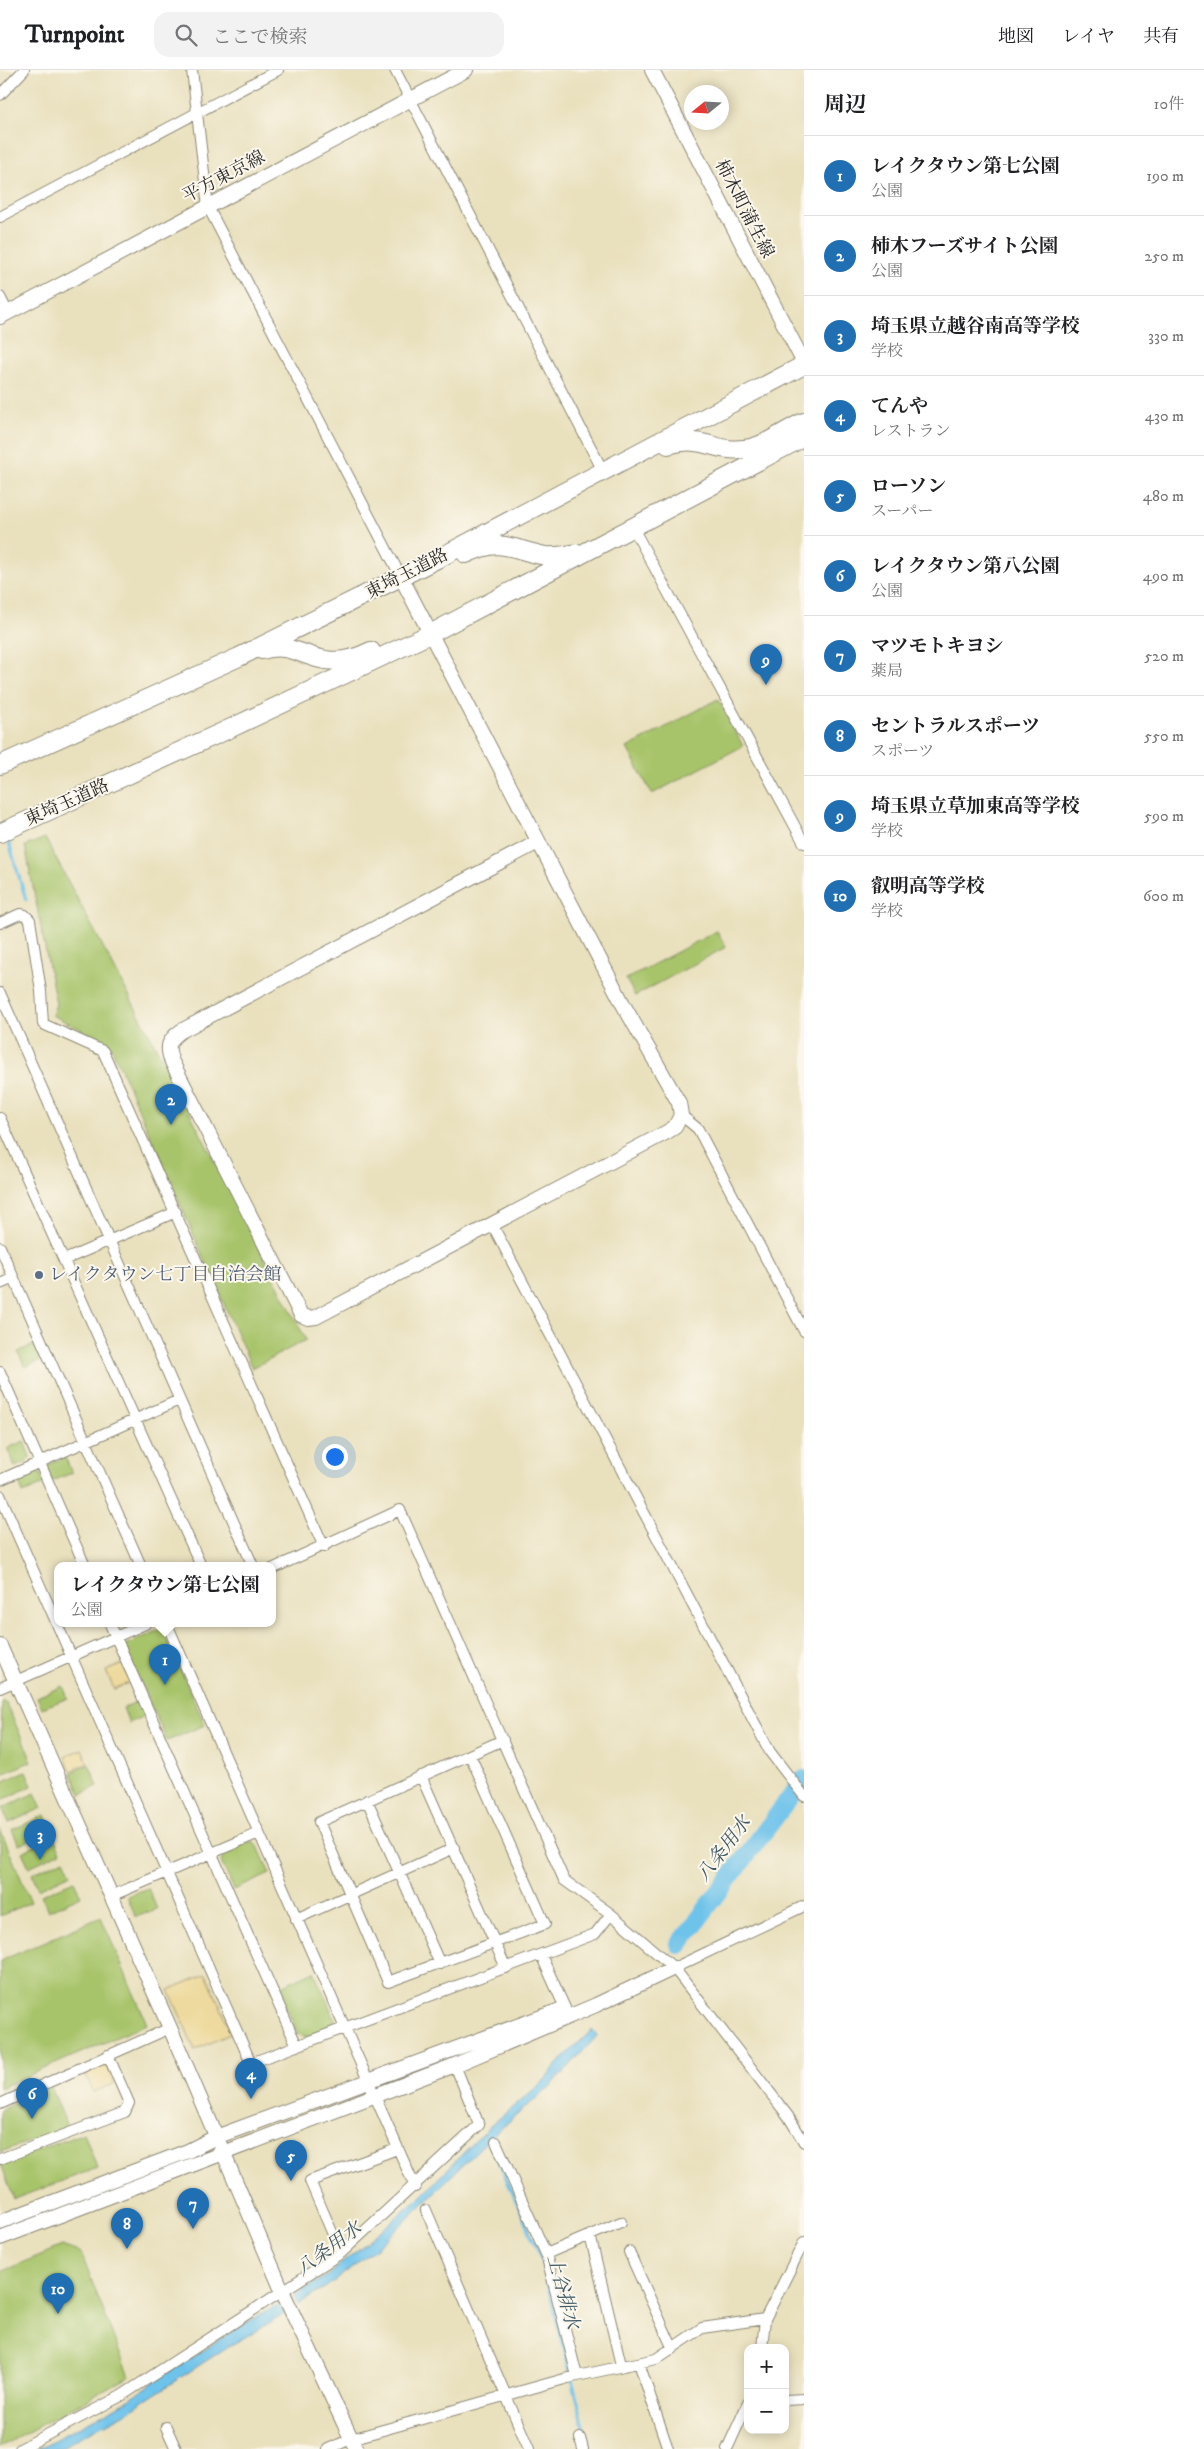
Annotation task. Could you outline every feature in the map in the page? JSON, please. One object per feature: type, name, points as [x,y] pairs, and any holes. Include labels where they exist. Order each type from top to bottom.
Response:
[{"type":"highway","name":"東埼玉道路","points":[[0,765],[240,657],[401,577],[636,455],[804,364]]},
{"type":"highway","points":[[636,455],[686,440],[696,440],[721,448],[745,449],[757,446],[804,422]]},
{"type":"highway","name":"東埼玉道路","points":[[4,831],[204,741],[430,634],[804,437]]},
{"type":"highway","points":[[401,577],[434,571],[469,553],[498,544],[510,545],[547,556],[576,553],[595,547]]},
{"type":"highway","points":[[240,657],[265,649],[284,648],[302,651],[327,661],[340,661],[358,657],[400,637],[430,634]]},
{"type":"street","points":[[192,70],[208,207],[649,1053],[679,1103],[682,1115],[698,1129],[804,1331]]},
{"type":"street","points":[[0,217],[278,70]]},
{"type":"street","points":[[395,70],[604,470]]},
{"type":"street","name":"平方東京線","points":[[4,315],[466,70]]},
{"type":"street","name":"柿木町蒲生線","points":[[652,70],[804,364]]},
{"type":"street","points":[[0,96],[19,72]]},
{"type":"street","points":[[0,297],[4,315]]},
{"type":"street","points":[[633,528],[804,843]]},
{"type":"street","points":[[538,842],[181,1032],[170,1040],[168,1045],[172,1062],[301,1315],[308,1318],[316,1317],[667,1132],[675,1127],[682,1115]]},
{"type":"street","points":[[0,923],[20,914],[25,915],[30,920],[41,991],[43,1024],[103,1051],[324,1546]]},
{"type":"street","points":[[0,993],[250,1562]]},
{"type":"street","points":[[0,1118],[199,1562]]},
{"type":"street","points":[[64,1260],[176,1212]]},
{"type":"street","points":[[492,1224],[766,1743],[800,1791]]},
{"type":"street","points":[[0,1247],[139,1562]]},
{"type":"street","points":[[0,1284],[14,1278]]},
{"type":"street","points":[[0,1372],[84,1562]]},
{"type":"street","points":[[0,1480],[179,1400]]},
{"type":"street","points":[[0,1495],[54,1617]]},
{"type":"street","points":[[276,1567],[400,1510],[564,1880],[611,1914],[674,1968],[788,2116],[804,2142]]},
{"type":"street","points":[[58,1627],[251,2063],[596,1934],[611,1914]]},
{"type":"street","points":[[111,1627],[297,2046]]},
{"type":"street","points":[[0,1688],[72,1658],[138,1627]]},
{"type":"street","points":[[167,1627],[415,2187]]},
{"type":"street","points":[[0,1646],[170,2028],[285,2296],[354,2444]]},
{"type":"street","points":[[470,1754],[545,1924],[496,1944],[388,1982],[319,1822],[470,1754],[503,1740]]},
{"type":"street","points":[[421,1776],[506,1968]]},
{"type":"street","points":[[367,1800],[440,1964]]},
{"type":"street","points":[[111,1896],[259,1833]]},
{"type":"street","points":[[296,1919],[454,1848]]},
{"type":"street","points":[[0,2238],[455,2065],[596,2005],[804,1906]]},
{"type":"street","points":[[541,1955],[565,2008]]},
{"type":"street","points":[[0,2222],[188,2151],[216,2136],[674,1968]]},
{"type":"street","points":[[0,2104],[170,2028]]},
{"type":"street","points":[[0,2159],[125,2112],[129,2103],[108,2055]]},
{"type":"street","points":[[20,2449],[121,2396],[285,2296],[341,2253],[415,2187],[479,2125],[455,2065]]},
{"type":"street","points":[[496,2142],[546,2254],[573,2377]]},
{"type":"street","points":[[341,2253],[310,2181],[397,2149]]},
{"type":"street","points":[[426,2210],[530,2449]]},
{"type":"street","points":[[546,2254],[621,2222]]},
{"type":"street","points":[[590,2235],[621,2365]]},
{"type":"street","points":[[762,2344],[765,2319],[804,2242]]},
{"type":"street","points":[[629,2252],[673,2349]]},
{"type":"street","points":[[328,2449],[354,2444],[507,2394],[621,2365],[656,2359],[702,2328],[765,2319]]},
{"type":"street","points":[[639,2362],[668,2449]]},
{"type":"street","points":[[789,2400],[804,2399]]},
{"type":"street","points":[[726,2449],[744,2411]]},
{"type":"street","points":[[166,2427],[176,2449]]},
{"type":"street","points":[[580,2438],[583,2449]]},
{"type":"green space","points":[[718,699],[743,746],[652,794],[627,748]]},
{"type":"green space","points":[[45,838],[150,1035],[306,1340],[252,1368],[110,1044],[52,1015],[56,1004],[25,846]]},
{"type":"green space","points":[[717,931],[726,947],[635,996],[626,979]]},
{"type":"green space","points":[[35,1344],[42,1360],[25,1367],[18,1352]]},
{"type":"green space","points":[[24,1441],[30,1457],[27,1462],[15,1467],[8,1448]]},
{"type":"green space","points":[[65,1457],[72,1473],[52,1481],[47,1468],[49,1464]]},
{"type":"green space","points":[[33,1470],[40,1473],[44,1484],[23,1493],[17,1477]]},
{"type":"green space","points":[[162,1629],[205,1725],[167,1741],[124,1646]]},
{"type":"green space","points":[[63,1686],[68,1698],[42,1708],[37,1697]]},
{"type":"green space","points":[[140,1700],[146,1715],[129,1723],[123,1708]]},
{"type":"green space","points":[[2,1701],[6,1703],[32,1761],[0,1775]]},
{"type":"green space","points":[[89,1764],[98,1786],[81,1794],[71,1773]]},
{"type":"green space","points":[[26,1771],[32,1786],[0,1801],[0,1783]]},
{"type":"green space","points":[[35,1793],[42,1808],[9,1823],[2,1808]]},
{"type":"green space","points":[[45,1815],[52,1830],[19,1845],[12,1830]]},
{"type":"green space","points":[[0,1829],[31,1902],[0,1916]]},
{"type":"green space","points":[[54,1837],[61,1852],[29,1867],[22,1852]]},
{"type":"green space","points":[[251,1841],[257,1844],[270,1874],[234,1890],[221,1861],[225,1854]]},
{"type":"green space","points":[[64,1859],[71,1874],[38,1889],[32,1874]]},
{"type":"green space","points":[[74,1881],[81,1896],[48,1911],[41,1895]]},
{"type":"green space","points":[[148,1888],[157,1909],[136,1917],[127,1896]]},
{"type":"green space","points":[[101,1917],[147,2024],[0,2088],[0,1961]]},
{"type":"green space","points":[[314,1971],[335,2020],[332,2027],[305,2037],[298,2034],[277,1988]]},
{"type":"green space","points":[[51,2087],[68,2128],[0,2152],[0,2110]]},
{"type":"green space","points":[[84,2133],[97,2168],[14,2199],[1,2164]]},
{"type":"green space","points":[[62,2246],[81,2253],[129,2377],[0,2447],[0,2272]]},
{"type":"sand","points":[[123,1664],[131,1682],[114,1689],[106,1671]]},
{"type":"sand","points":[[82,1749],[88,1763],[71,1771],[65,1757]]},
{"type":"sand","points":[[206,1974],[232,2033],[195,2050],[169,1990]]},
{"type":"sand","points":[[102,2064],[108,2067],[114,2084],[93,2092],[85,2071]]},
{"type":"water","points":[[592,2030],[597,2036],[551,2086],[492,2136],[386,2240],[332,2283],[298,2305],[294,2296],[328,2275],[417,2200],[489,2127],[546,2079],[557,2064]]},
{"type":"water","points":[[279,2304],[285,2314],[226,2348],[124,2414],[58,2449],[37,2449],[120,2405],[226,2335]]},
{"type":"waterway","points":[[7,836],[26,900]]},
{"type":"waterway","name":"八条用水","points":[[679,1945],[804,1779]]},
{"type":"waterway","name":"上谷排水","points":[[494,2151],[540,2255],[590,2449]]},
{"type":"place","name":"埼玉県立草加東高等学校","points":[[766,685]]},
{"type":"place","name":"柿木フーズサイト公園","points":[[171,1125]]},
{"type":"place","name":"レイクタウン七丁目自治会館","points":[[39,1275]]},
{"type":"place","name":"レイクタウン第七公園","points":[[165,1685]]},
{"type":"place","name":"埼玉県立越谷南高等学校","points":[[40,1860]]},
{"type":"place","name":"てんや","points":[[251,2099]]},
{"type":"place","name":"レイクタウン第八公園","points":[[32,2119]]},
{"type":"place","name":"ローソン","points":[[291,2181]]},
{"type":"place","name":"マツモトキヨシ","points":[[193,2229]]},
{"type":"place","name":"セントラルスポーツ","points":[[127,2249]]},
{"type":"place","name":"叡明高等学校","points":[[58,2314]]}]
